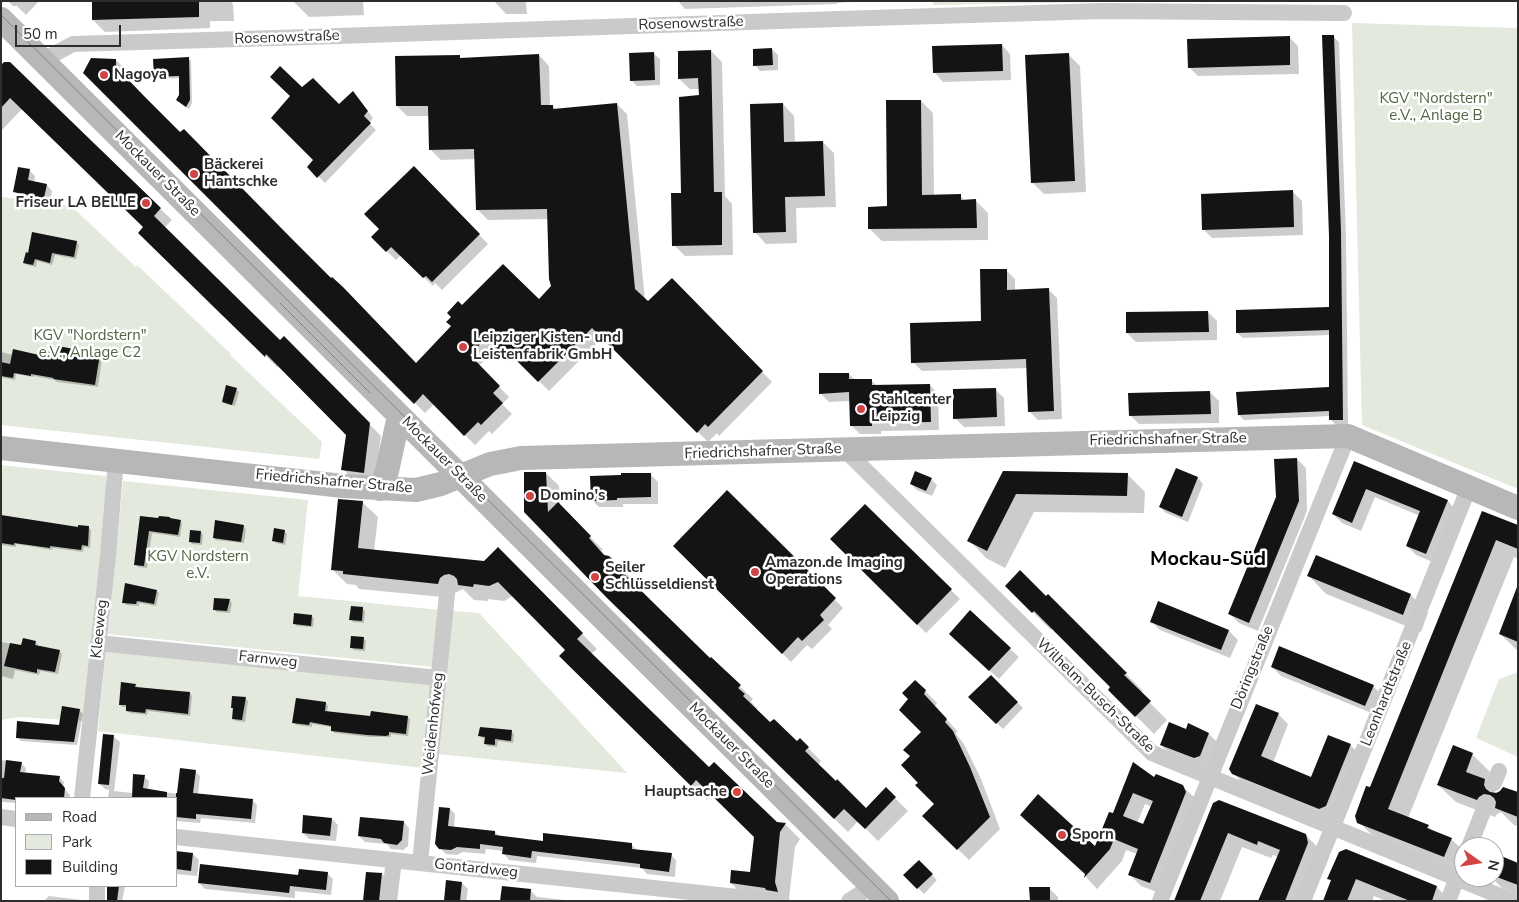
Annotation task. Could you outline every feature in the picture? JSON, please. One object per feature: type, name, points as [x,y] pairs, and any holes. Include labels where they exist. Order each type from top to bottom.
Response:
[{"type":"main road","name":"Mockauer Straße","points":[[5,31],[43,60],[879,893]]},
{"type":"main road","points":[[380,489],[387,471],[399,416]]},
{"type":"main road","name":"Friedrichshafner Straße","points":[[1,448],[343,486],[416,490],[434,487],[490,464],[521,458],[1348,436],[1518,508]]},
{"type":"street","name":"Rosenowstraße","points":[[43,60],[73,44],[1102,11],[1344,13]]},
{"type":"street","name":"Döringstraße","points":[[1160,901],[1348,436]]},
{"type":"street","name":"Wilhelm-Busch-Straße","points":[[845,450],[1152,753],[1454,877]]},
{"type":"street","name":"Kleeweg","points":[[82,797],[108,556],[116,460]]},
{"type":"street","name":"Leonhardtstraße","points":[[1303,901],[1469,487]]},
{"type":"street","name":"Weidenhofweg","points":[[420,863],[448,584]]},
{"type":"street","name":"Farnweg","points":[[98,643],[438,678]]},
{"type":"street","points":[[1473,837],[1486,804]]},
{"type":"street","points":[[1,817],[15,819]]},
{"type":"street","name":"Gontardweg","points":[[178,836],[694,896],[775,901]]},
{"type":"street","points":[[389,901],[394,860]]},
{"type":"street","points":[[1448,901],[1454,886]]},
{"type":"street","points":[[97,887],[97,901]]},
{"type":"street","name":"Wilhelm-Busch-Straße","points":[[1479,887],[1512,901]]},
{"type":"street","points":[[849,901],[879,893]]},
{"type":"green space","points":[[933,1],[1097,1],[1097,2],[933,5]]},
{"type":"green space","name":"KGV \"Nordstern\" e.V., Anlage B","points":[[1352,23],[1518,28],[1518,489],[1362,425]]},
{"type":"green space","name":"KGV \"Nordstern\" e.V., Anlage C2","points":[[1,197],[71,206],[136,267],[137,265],[322,442],[319,459],[1,425]]},
{"type":"green space","points":[[1,465],[106,476],[106,484],[108,485],[83,721],[20,717],[1,720]]},
{"type":"green space","name":"KGV Nordstern e.V.","points":[[123,481],[308,500],[298,596],[440,610],[434,667],[108,634]]},
{"type":"green space","points":[[452,611],[479,613],[627,773],[437,754]]},
{"type":"green space","points":[[106,651],[432,684],[423,768],[98,731]]},
{"type":"green space","points":[[1518,672],[1518,757],[1476,738],[1499,679]]},
{"type":"building","points":[[92,1],[199,1],[199,17],[92,20]]},
{"type":"building","points":[[1322,35],[1334,35],[1341,232],[1343,420],[1329,420],[1329,411],[1238,415],[1236,392],[1329,387],[1329,330],[1236,333],[1236,310],[1329,307],[1329,236]]},
{"type":"building","points":[[1290,36],[1290,65],[1188,68],[1187,39]]},
{"type":"building","points":[[1002,44],[1003,71],[933,73],[932,46]]},
{"type":"building","points":[[772,48],[773,65],[753,66],[753,49]]},
{"type":"building","points":[[711,50],[714,192],[722,192],[722,245],[672,246],[671,193],[681,193],[679,97],[699,95],[698,78],[678,79],[678,51]]},
{"type":"building","points":[[654,52],[655,80],[630,81],[629,53]]},
{"type":"building","points":[[1069,53],[1075,181],[1031,183],[1025,55]]},
{"type":"building","points":[[539,54],[541,105],[553,105],[553,109],[617,103],[635,289],[648,301],[672,278],[763,371],[708,427],[705,424],[697,433],[592,328],[538,382],[505,349],[501,353],[486,338],[470,355],[500,386],[493,393],[503,403],[481,425],[478,422],[464,436],[423,394],[414,404],[83,73],[91,58],[116,59],[117,68],[144,96],[180,132],[184,129],[331,278],[343,287],[416,363],[451,326],[446,322],[451,317],[447,313],[458,301],[462,305],[503,264],[539,299],[551,286],[549,279],[547,209],[476,210],[474,149],[429,150],[428,106],[396,106],[395,56],[460,55],[460,58]]},
{"type":"building","points":[[189,57],[190,100],[186,107],[176,100],[179,95],[179,76],[154,77],[153,59]]},
{"type":"building","points":[[4,62],[10,62],[161,208],[154,216],[280,340],[284,336],[370,423],[364,473],[341,470],[346,435],[266,354],[265,357],[138,233],[143,227],[10,98],[1,108],[1,65]]},
{"type":"building","points":[[280,66],[302,87],[313,78],[339,104],[353,91],[368,111],[364,116],[371,123],[317,178],[307,167],[313,160],[271,118],[290,96],[270,77]]},
{"type":"building","points":[[886,100],[921,100],[922,195],[961,194],[961,200],[976,199],[977,228],[868,229],[868,207],[887,206]]},
{"type":"building","points":[[783,103],[784,142],[823,141],[825,196],[785,197],[786,232],[753,233],[750,104]]},
{"type":"building","points":[[414,166],[480,234],[432,282],[426,276],[423,278],[391,247],[386,252],[371,237],[379,229],[364,214]]},
{"type":"building","points":[[18,167],[30,169],[28,180],[47,184],[44,198],[13,192]]},
{"type":"building","points":[[1293,190],[1294,227],[1202,230],[1201,194]]},
{"type":"building","points":[[32,232],[77,241],[74,257],[52,253],[50,263],[35,259],[33,265],[23,263],[26,252],[28,253]]},
{"type":"building","points":[[980,269],[1007,269],[1007,290],[1049,288],[1054,411],[1028,412],[1026,359],[911,363],[910,323],[981,321]]},
{"type":"building","points":[[1208,311],[1209,332],[1126,333],[1126,312]]},
{"type":"building","points":[[58,346],[100,354],[95,385],[31,374],[31,376],[14,373],[13,378],[1,376],[1,362],[10,364],[13,349],[39,355],[40,350],[57,353]]},
{"type":"building","points":[[819,373],[849,373],[849,379],[872,379],[872,385],[930,384],[931,422],[872,423],[872,426],[850,426],[849,392],[819,394]]},
{"type":"building","points":[[226,385],[237,388],[232,405],[222,402]]},
{"type":"building","points":[[996,388],[997,417],[953,419],[953,389]]},
{"type":"building","points":[[1210,391],[1211,414],[1129,416],[1128,393]]},
{"type":"building","points":[[1297,458],[1299,501],[1249,623],[1228,614],[1276,497],[1274,459]]},
{"type":"building","points":[[1354,461],[1448,500],[1426,554],[1406,546],[1420,511],[1366,489],[1352,523],[1332,514]]},
{"type":"building","points":[[1176,468],[1198,477],[1182,517],[1159,507]]},
{"type":"building","points":[[915,471],[932,478],[926,491],[910,484]]},
{"type":"building","points":[[1003,471],[1128,473],[1127,496],[1016,494],[987,551],[967,541]]},
{"type":"building","points":[[524,472],[546,472],[548,512],[558,502],[591,536],[589,538],[604,555],[609,556],[620,566],[621,571],[710,658],[741,685],[738,688],[745,694],[743,696],[770,722],[774,719],[797,741],[800,738],[809,747],[805,751],[866,808],[886,787],[896,797],[865,829],[844,809],[834,819],[607,598],[524,512]]},
{"type":"building","points":[[621,473],[651,473],[651,497],[591,501],[590,476],[621,475]]},
{"type":"building","name":"Amazon.de Imaging Operations","points":[[727,490],[836,598],[820,615],[824,620],[802,641],[798,637],[782,654],[673,546]]},
{"type":"building","points":[[338,499],[363,501],[358,548],[484,561],[498,547],[583,633],[577,639],[709,767],[714,762],[777,822],[786,823],[780,832],[775,882],[778,892],[766,890],[765,888],[730,883],[731,870],[750,872],[754,837],[696,780],[691,786],[559,656],[565,650],[498,582],[489,586],[474,584],[473,587],[458,585],[457,579],[449,574],[440,578],[438,584],[343,574],[343,571],[331,570]]},
{"type":"building","points":[[865,504],[952,589],[917,625],[830,539]]},
{"type":"building","points":[[1482,511],[1518,525],[1518,549],[1496,540],[1388,809],[1429,825],[1427,828],[1452,838],[1444,857],[1357,823],[1355,816],[1366,786],[1370,787]]},
{"type":"building","points":[[1,515],[78,527],[78,525],[89,526],[88,546],[82,545],[81,550],[1,543]]},
{"type":"building","points":[[140,516],[170,517],[181,520],[178,535],[149,531],[144,566],[134,565]]},
{"type":"building","points":[[215,520],[244,525],[241,542],[213,538]]},
{"type":"building","points":[[274,528],[285,530],[283,543],[272,541]]},
{"type":"building","points":[[190,530],[201,531],[200,543],[189,542]]},
{"type":"building","points":[[1316,555],[1411,594],[1403,615],[1307,576]]},
{"type":"building","points":[[1020,570],[1046,596],[1048,594],[1127,673],[1124,675],[1151,701],[1135,717],[1108,690],[1110,687],[1034,611],[1032,613],[1005,586]]},
{"type":"building","points":[[125,583],[157,590],[154,604],[137,601],[136,604],[122,603]]},
{"type":"building","points":[[1518,588],[1518,642],[1499,634]]},
{"type":"building","points":[[214,598],[230,599],[227,611],[213,610]]},
{"type":"building","points":[[1158,601],[1229,630],[1221,650],[1150,622]]},
{"type":"building","points":[[351,606],[363,607],[362,621],[349,620]]},
{"type":"building","points":[[970,610],[1011,648],[989,671],[949,634]]},
{"type":"building","points":[[294,613],[312,615],[311,626],[293,624]]},
{"type":"building","points":[[351,636],[364,637],[363,649],[350,648]]},
{"type":"building","points":[[23,638],[36,641],[35,645],[60,650],[55,672],[37,669],[37,673],[4,666],[10,643],[21,645]]},
{"type":"building","points":[[1279,646],[1374,685],[1365,706],[1271,667]]},
{"type":"building","points":[[991,675],[1018,702],[996,724],[968,697]]},
{"type":"building","points":[[915,680],[926,690],[924,694],[947,719],[945,722],[953,731],[990,817],[957,850],[922,816],[934,804],[915,785],[918,783],[901,765],[910,756],[903,750],[921,732],[899,710],[908,699],[902,693]]},
{"type":"building","points":[[121,682],[136,684],[135,687],[190,692],[188,714],[146,709],[145,713],[126,711],[126,705],[119,705]]},
{"type":"building","points":[[232,696],[246,697],[242,720],[232,719]]},
{"type":"building","points":[[296,698],[326,702],[325,711],[370,716],[371,711],[408,716],[406,734],[389,732],[389,735],[386,736],[367,735],[331,731],[331,726],[310,722],[309,725],[292,723]]},
{"type":"building","points":[[1256,704],[1279,713],[1261,756],[1311,777],[1328,735],[1351,744],[1326,806],[1319,809],[1232,774],[1229,769]]},
{"type":"building","points":[[62,706],[80,709],[74,742],[16,738],[17,721],[59,725]]},
{"type":"building","points":[[1169,722],[1186,729],[1188,723],[1209,733],[1200,756],[1194,758],[1160,745]]},
{"type":"building","points":[[480,727],[512,730],[511,741],[495,739],[495,745],[484,744],[485,737],[478,736]]},
{"type":"building","points":[[103,734],[114,735],[109,785],[98,784]]},
{"type":"building","points":[[1453,745],[1473,753],[1466,772],[1485,779],[1484,785],[1490,792],[1496,793],[1503,787],[1518,792],[1518,817],[1495,808],[1496,802],[1490,795],[1484,794],[1477,800],[1437,785]]},
{"type":"building","points":[[6,760],[22,762],[20,772],[60,776],[59,781],[65,788],[64,797],[15,797],[15,800],[1,798],[1,778],[4,778]]},
{"type":"building","points":[[1133,762],[1154,777],[1156,774],[1183,785],[1186,792],[1150,883],[1128,875],[1138,849],[1114,839],[1110,849],[1084,878],[1085,874],[1020,815],[1038,794],[1095,846],[1109,812],[1113,813]],"holes":[[[1133,793],[1153,801],[1143,824],[1123,816]]]},
{"type":"building","points":[[180,768],[196,770],[193,793],[253,799],[251,819],[196,814],[196,819],[178,817],[177,793]]},
{"type":"building","points":[[133,774],[145,775],[143,788],[167,792],[167,797],[132,797]]},
{"type":"building","points":[[1219,800],[1306,834],[1308,843],[1285,901],[1258,901],[1280,850],[1258,841],[1257,845],[1228,833],[1200,901],[1174,901],[1213,803]]},
{"type":"building","points":[[439,807],[450,808],[448,826],[495,831],[495,835],[543,841],[543,833],[632,843],[632,849],[672,853],[669,872],[640,868],[640,864],[532,851],[531,858],[502,854],[503,847],[480,844],[480,849],[457,847],[451,850],[439,849],[435,844]]},
{"type":"building","points":[[303,815],[332,818],[330,836],[302,833]]},
{"type":"building","points":[[360,817],[404,821],[402,840],[397,845],[384,843],[381,839],[358,836]]},
{"type":"building","points":[[1346,849],[1437,886],[1432,901],[1410,901],[1356,879],[1347,901],[1323,901],[1331,880],[1327,879],[1339,852]]},
{"type":"building","points":[[178,851],[193,853],[191,871],[178,869]]},
{"type":"building","points":[[1504,857],[1518,863],[1518,885],[1504,880]]},
{"type":"building","points":[[919,860],[933,874],[917,889],[903,875]]},
{"type":"building","points":[[200,864],[298,875],[299,869],[328,872],[326,890],[290,886],[289,893],[198,883]]},
{"type":"building","points":[[366,872],[382,873],[379,901],[363,901]]},
{"type":"building","points":[[446,880],[462,882],[460,901],[444,901]]},
{"type":"building","points":[[502,886],[531,889],[530,901],[500,901]]},
{"type":"building","points":[[107,887],[119,887],[117,901],[107,901]]},
{"type":"building","points":[[1029,887],[1050,887],[1050,901],[1030,901]]},
{"type":"tram line","points":[[1,15],[891,901]]},
{"type":"tram line","points":[[280,303],[370,393]]},
{"type":"place","name":"Nagoya","points":[[104,75]]},
{"type":"place","name":"Bäckerei Hantschke","points":[[194,174]]},
{"type":"place","name":"Friseur LA BELLE","points":[[146,203]]},
{"type":"place","name":"Leipziger Kisten- und Leistenfabrik GmbH","points":[[463,347]]},
{"type":"place","name":"Stahlcenter Leipzig","points":[[861,409]]},
{"type":"place","name":"Domino's","points":[[530,496]]},
{"type":"place","name":"Amazon.de Imaging Operations","points":[[755,572]]},
{"type":"place","name":"Seiler Schlüsseldienst","points":[[595,577]]},
{"type":"place","name":"Hauptsache","points":[[737,792]]},
{"type":"place","name":"Sporn","points":[[1062,835]]},
{"type":"district","name":"Mockau-Süd","points":[[1208,560]]}]
